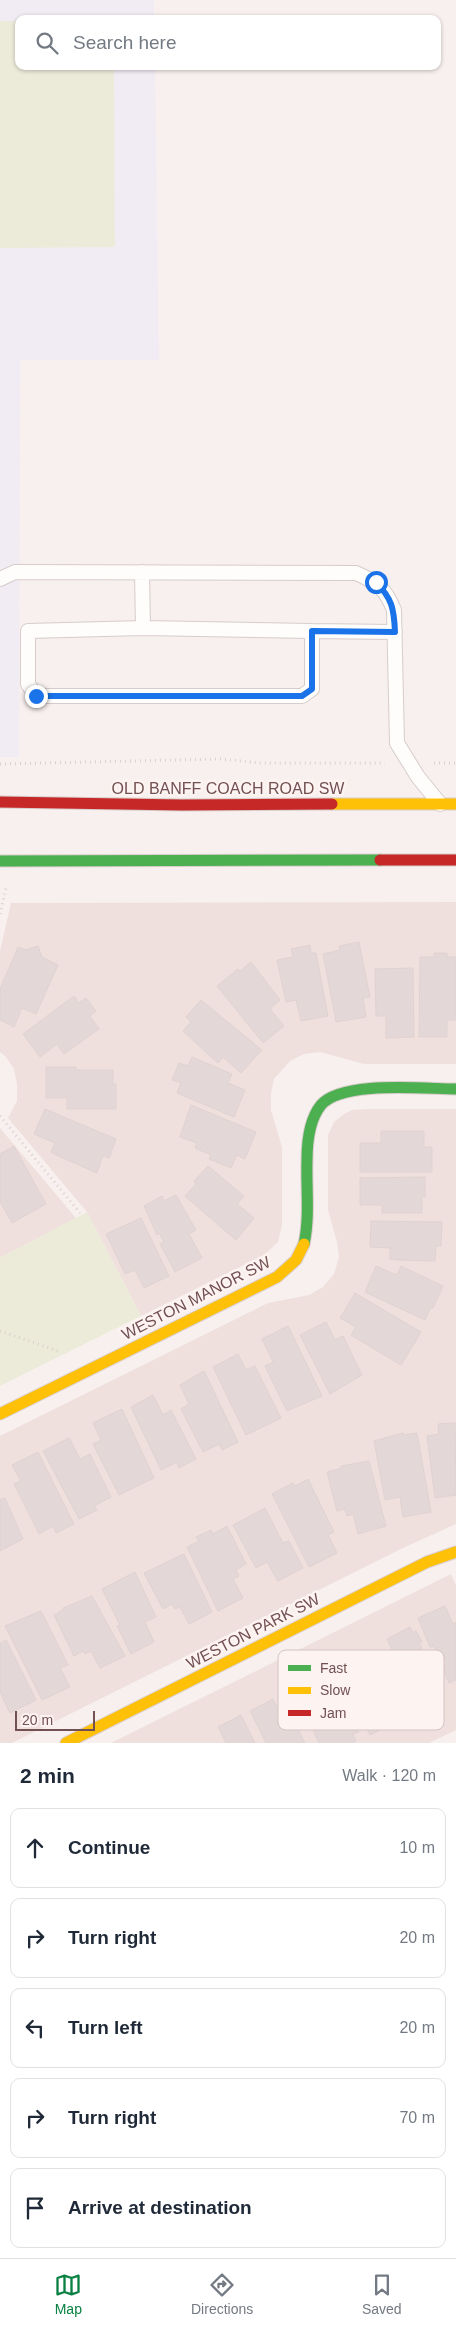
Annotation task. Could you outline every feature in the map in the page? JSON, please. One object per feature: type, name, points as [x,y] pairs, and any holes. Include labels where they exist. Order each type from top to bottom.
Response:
[{"type":"street","name":"OLD BANFF COACH ROAD SW","points":[[0,802],[456,804]]},
{"type":"street","points":[[0,861],[456,860]]},
{"type":"street","name":"WESTON MANOR SW","points":[[0,1414],[276,1277],[291,1267],[305,1246],[308,1228],[308,1137],[318,1108],[335,1095],[359,1090],[456,1089]]},
{"type":"street","name":"WESTON PARK SW","points":[[66,1743],[427,1562],[456,1552]]},
{"type":"lane","points":[[0,579],[15,572],[356,573],[376,582],[387,593],[394,610],[397,743],[440,804]]},
{"type":"lane","points":[[142,572],[143,628]]},
{"type":"lane","points":[[312,631],[312,689],[302,696],[36,696],[28,684],[28,631],[143,628],[395,632]]},
{"type":"path","points":[[0,764],[210,759],[261,762],[456,763]]},
{"type":"path","points":[[0,1116],[80,1213]]},
{"type":"path","points":[[0,1331],[94,1366]]},
{"type":"shaded area","points":[[0,0],[154,0],[154,15],[15,15],[15,70],[155,70],[159,360],[20,360],[19,757],[0,757]]},
{"type":"shaded area","points":[[456,902],[456,1064],[364,1064],[320,1052],[304,1054],[290,1061],[274,1079],[271,1093],[271,1110],[282,1147],[282,1225],[278,1242],[264,1255],[141,1316],[87,1212],[8,1118],[17,1101],[17,1084],[14,1069],[0,1052],[0,951],[11,903]]},
{"type":"shaded area","points":[[456,1109],[456,1524],[405,1547],[12,1743],[0,1743],[0,1436],[268,1303],[309,1295],[323,1287],[334,1274],[339,1257],[328,1210],[328,1135],[334,1122],[344,1114],[352,1110]]},
{"type":"shaded area","points":[[0,1128],[76,1218],[0,1258]]},
{"type":"shaded area","points":[[451,1574],[456,1585],[456,1730],[429,1743],[111,1743],[278,1660],[278,1730],[444,1730],[444,1650],[298,1650]]},
{"type":"green space","points":[[0,21],[15,21],[15,70],[114,70],[115,247],[0,248]]},
{"type":"green space","points":[[87,1212],[141,1316],[0,1386],[0,1258]]},
{"type":"building","points":[[359,942],[370,997],[363,998],[366,1017],[336,1022],[323,954],[340,950],[339,946]]},
{"type":"building","points":[[310,945],[311,953],[316,953],[328,1016],[301,1021],[296,1000],[286,1002],[277,960],[293,957],[291,949]]},
{"type":"building","points":[[38,946],[42,957],[58,965],[36,1014],[22,1008],[14,1027],[0,1020],[0,989],[18,947],[26,950]]},
{"type":"building","points":[[434,953],[447,953],[447,957],[456,957],[456,1020],[447,1020],[447,1037],[419,1037],[420,957],[434,957]]},
{"type":"building","points":[[251,962],[280,1000],[270,1009],[284,1026],[263,1043],[217,986],[238,969],[240,971]]},
{"type":"building","points":[[413,968],[414,1037],[386,1038],[386,1016],[376,1016],[375,969]]},
{"type":"building","points":[[74,996],[79,1003],[86,998],[96,1011],[90,1016],[99,1029],[64,1054],[57,1044],[40,1057],[23,1034]]},
{"type":"building","points":[[201,1000],[262,1050],[241,1073],[223,1057],[218,1063],[183,1031],[191,1022],[186,1017]]},
{"type":"building","points":[[192,1057],[232,1074],[228,1083],[245,1090],[234,1117],[177,1093],[181,1083],[172,1080],[179,1063],[188,1066]]},
{"type":"building","points":[[46,1067],[76,1067],[76,1070],[113,1070],[113,1084],[116,1084],[116,1109],[67,1109],[67,1098],[46,1098]]},
{"type":"building","points":[[191,1105],[256,1132],[245,1159],[237,1155],[231,1168],[209,1159],[211,1155],[195,1148],[197,1143],[180,1137]]},
{"type":"building","points":[[45,1109],[116,1139],[109,1158],[103,1155],[97,1173],[51,1152],[55,1143],[34,1134]]},
{"type":"building","points":[[381,1131],[424,1131],[424,1147],[432,1147],[432,1172],[360,1172],[360,1143],[381,1143]]},
{"type":"building","points":[[14,1146],[46,1204],[12,1223],[0,1202],[0,1154]]},
{"type":"building","points":[[208,1166],[244,1196],[237,1204],[254,1218],[236,1240],[185,1196],[196,1184],[194,1181]]},
{"type":"building","points":[[425,1177],[425,1197],[422,1197],[422,1213],[382,1213],[382,1205],[360,1205],[360,1178]]},
{"type":"building","points":[[176,1195],[196,1230],[189,1234],[202,1258],[175,1272],[160,1244],[164,1242],[159,1233],[157,1235],[144,1206],[162,1196],[164,1201]]},
{"type":"building","points":[[141,1218],[169,1276],[144,1288],[135,1270],[125,1274],[106,1234]]},
{"type":"building","points":[[371,1221],[442,1222],[441,1246],[436,1246],[435,1261],[390,1259],[390,1248],[370,1247]]},
{"type":"building","points":[[376,1266],[397,1275],[401,1266],[443,1286],[425,1320],[365,1292]]},
{"type":"building","points":[[355,1293],[421,1332],[401,1365],[351,1335],[356,1327],[340,1318]]},
{"type":"building","points":[[326,1322],[335,1340],[343,1336],[362,1375],[330,1394],[300,1335]]},
{"type":"building","points":[[288,1326],[322,1396],[287,1411],[265,1366],[273,1362],[262,1339]]},
{"type":"building","points":[[238,1354],[246,1370],[255,1366],[281,1418],[246,1435],[213,1367]]},
{"type":"building","points":[[204,1371],[238,1442],[222,1450],[219,1444],[203,1452],[181,1409],[189,1404],[180,1385]]},
{"type":"building","points":[[153,1395],[163,1415],[171,1410],[196,1459],[179,1468],[177,1462],[161,1470],[131,1407]]},
{"type":"building","points":[[122,1409],[154,1478],[119,1495],[93,1444],[101,1440],[93,1423]]},
{"type":"building","points":[[455,1423],[456,1495],[435,1498],[427,1436],[439,1434],[438,1424]]},
{"type":"building","points":[[403,1433],[404,1435],[417,1433],[431,1512],[403,1517],[400,1497],[385,1500],[374,1441]]},
{"type":"building","points":[[69,1438],[80,1459],[90,1454],[111,1497],[94,1506],[97,1510],[79,1519],[43,1451]]},
{"type":"building","points":[[38,1452],[74,1524],[56,1533],[53,1526],[39,1534],[14,1484],[21,1481],[12,1465]]},
{"type":"building","points":[[369,1461],[386,1526],[358,1534],[353,1514],[347,1516],[345,1509],[337,1511],[327,1472],[342,1468],[341,1466]]},
{"type":"building","points":[[308,1479],[334,1532],[328,1535],[337,1553],[309,1567],[272,1494],[293,1483],[295,1486]]},
{"type":"building","points":[[5,1498],[23,1539],[0,1551],[0,1500]]},
{"type":"building","points":[[265,1508],[283,1543],[289,1541],[303,1568],[278,1581],[267,1562],[256,1568],[233,1525]]},
{"type":"building","points":[[227,1526],[246,1564],[236,1570],[239,1576],[233,1579],[243,1598],[218,1611],[187,1547],[199,1541],[196,1537],[211,1530],[213,1534]]},
{"type":"building","points":[[184,1554],[212,1612],[189,1624],[180,1607],[175,1609],[172,1604],[163,1609],[144,1573]]},
{"type":"building","points":[[135,1572],[156,1617],[145,1622],[154,1642],[131,1654],[117,1626],[120,1625],[102,1589]]},
{"type":"building","points":[[92,1596],[125,1656],[100,1668],[91,1651],[85,1654],[83,1651],[74,1656],[54,1615],[63,1608]]},
{"type":"building","points":[[445,1606],[453,1624],[456,1622],[456,1680],[449,1683],[444,1671],[444,1650],[436,1650],[434,1646],[430,1647],[418,1618]]},
{"type":"building","points":[[41,1611],[68,1665],[60,1668],[70,1687],[42,1700],[5,1626]]},
{"type":"building","points":[[410,1627],[413,1633],[416,1631],[422,1642],[419,1643],[422,1650],[392,1650],[387,1639]]},
{"type":"building","points":[[6,1640],[36,1700],[10,1713],[0,1692],[0,1643]]},
{"type":"building","points":[[273,1699],[278,1709],[278,1730],[298,1730],[305,1743],[266,1743],[250,1711]]},
{"type":"building","points":[[241,1715],[255,1743],[226,1743],[218,1727]]},
{"type":"building","points":[[313,1730],[358,1730],[359,1732],[353,1734],[356,1741],[352,1743],[319,1743]]},
{"type":"building","points":[[367,1730],[380,1730],[370,1735]]},
{"type":"traffic: fast","points":[[0,861],[380,860]]},
{"type":"traffic: fast","points":[[304,1244],[307,1212],[308,1138],[311,1124],[321,1105],[332,1097],[365,1089],[405,1087],[456,1089]]},
{"type":"traffic: slow","points":[[332,804],[456,804]]},
{"type":"traffic: slow","points":[[0,1414],[277,1277],[296,1260],[304,1244]]},
{"type":"traffic: slow","points":[[66,1743],[427,1562],[456,1552]]},
{"type":"traffic: jam","points":[[0,802],[182,805],[332,804]]},
{"type":"traffic: jam","points":[[380,860],[456,860]]},
{"type":"route","points":[[36,696],[302,696],[312,689],[312,631],[395,632],[394,610],[387,593],[376,582]]}]
